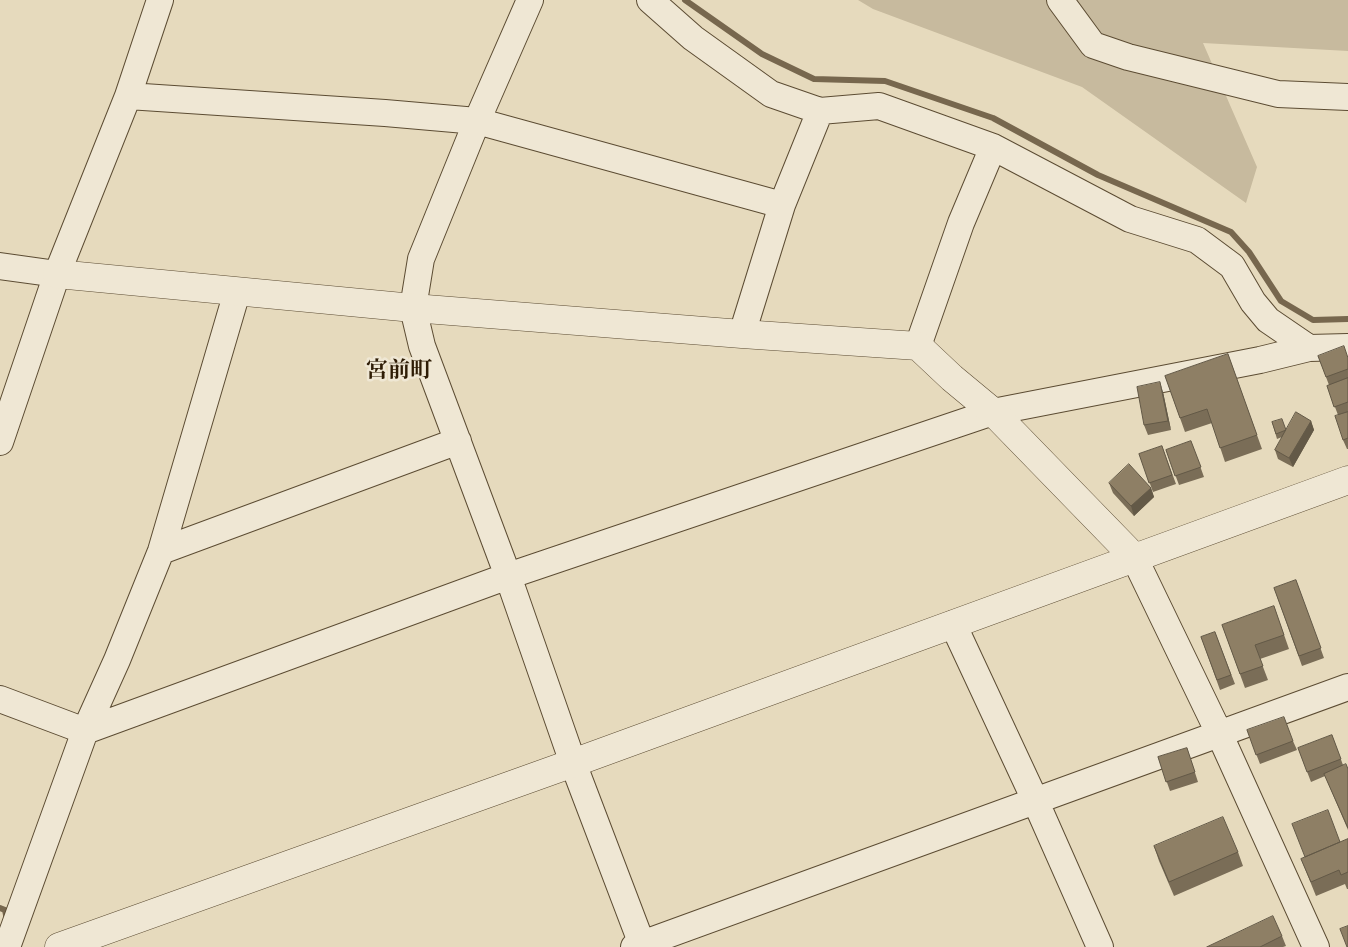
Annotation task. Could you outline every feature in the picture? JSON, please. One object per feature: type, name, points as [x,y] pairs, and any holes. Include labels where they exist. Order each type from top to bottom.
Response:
[{"type":"street","points":[[0,442],[57,274],[128,96],[160,0]]},
{"type":"street","points":[[530,0],[477,121],[421,259],[413,308],[422,346],[508,576],[573,763],[640,946],[1348,687]]},
{"type":"street","points":[[650,0],[693,38],[771,94],[820,111],[879,106],[993,147],[1130,219],[1197,240],[1232,266],[1254,302],[1268,320],[1310,348]]},
{"type":"street","points":[[1060,0],[1094,45],[1128,57],[1278,94],[1348,97]]},
{"type":"street","points":[[128,96],[477,121],[782,205]]},
{"type":"street","points":[[742,334],[782,205],[820,111]]},
{"type":"street","points":[[918,346],[961,223],[993,147]]},
{"type":"street","points":[[0,266],[57,274],[413,308],[918,346],[952,378],[993,412],[1134,558],[1219,733],[1316,947]]},
{"type":"street","points":[[7,947],[85,731],[117,660],[161,551],[237,292]]},
{"type":"street","points":[[0,699],[85,731],[508,576],[993,412],[1224,367],[1310,348],[1348,347]]},
{"type":"street","points":[[161,551],[458,441]]},
{"type":"street","points":[[59,947],[573,763],[1348,480]]},
{"type":"street","points":[[953,624],[1035,800],[1100,947]]},
{"type":"shaded area","points":[[858,0],[1348,0],[1348,51],[1203,43],[1257,167],[1246,203],[1082,87],[873,9]]},
{"type":"building","points":[[1344,346],[1348,358],[1348,369],[1326,377],[1318,356]]},
{"type":"building","points":[[1228,354],[1257,435],[1220,448],[1207,409],[1180,418],[1165,376]]},
{"type":"building","points":[[1348,378],[1348,402],[1334,407],[1327,386]]},
{"type":"building","points":[[1160,382],[1168,421],[1144,425],[1137,387]]},
{"type":"building","points":[[1296,412],[1311,421],[1289,458],[1275,450]]},
{"type":"building","points":[[1348,412],[1348,438],[1343,440],[1335,416]]},
{"type":"building","points":[[1282,419],[1286,430],[1276,434],[1272,422]]},
{"type":"building","points":[[1191,441],[1201,467],[1175,476],[1166,450]]},
{"type":"building","points":[[1162,446],[1172,475],[1149,483],[1139,454]]},
{"type":"building","points":[[1129,464],[1151,488],[1131,506],[1109,483]]},
{"type":"building","points":[[1296,580],[1321,648],[1299,656],[1274,588]]},
{"type":"building","points":[[1274,606],[1284,635],[1255,645],[1263,666],[1240,674],[1222,625]]},
{"type":"building","points":[[1215,632],[1231,675],[1217,680],[1201,637]]},
{"type":"building","points":[[1284,717],[1293,741],[1256,755],[1247,730]]},
{"type":"building","points":[[1332,735],[1341,759],[1307,772],[1298,748]]},
{"type":"building","points":[[1187,748],[1195,772],[1166,782],[1158,757]]},
{"type":"building","points":[[1346,764],[1348,769],[1348,828],[1324,774]]},
{"type":"building","points":[[1328,810],[1340,842],[1305,857],[1292,824]]},
{"type":"building","points":[[1223,817],[1238,852],[1169,882],[1154,846]]},
{"type":"building","points":[[1348,839],[1348,872],[1341,875],[1339,870],[1311,882],[1301,859]]},
{"type":"building","points":[[1273,916],[1282,936],[1260,947],[1207,947]]},
{"type":"building","points":[[1348,926],[1348,947],[1347,947],[1340,929]]},
{"type":"waterway","points":[[685,0],[762,54],[814,79],[885,81],[993,118],[1098,175],[1231,232],[1249,252],[1281,301],[1313,320],[1348,319]]},
{"type":"waterway","points":[[0,908],[5,910],[7,920]]},
{"type":"district","name":"宮前町","points":[[399,372]]}]
